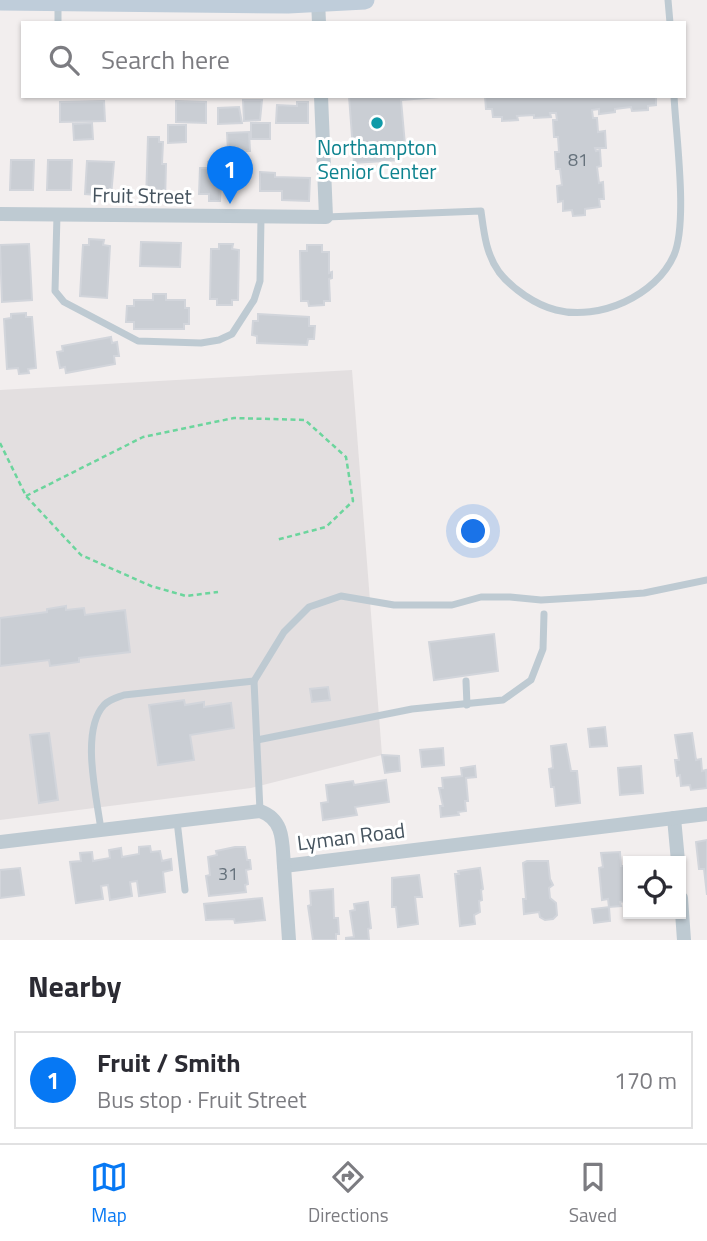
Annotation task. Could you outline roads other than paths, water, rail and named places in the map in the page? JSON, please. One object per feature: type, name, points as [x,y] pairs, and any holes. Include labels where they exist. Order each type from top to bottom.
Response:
[{"type":"main road","points":[[0,1],[177,2],[318,9],[365,0]]},
{"type":"street","points":[[321,98],[326,217]]},
{"type":"street","name":"Fruit Street","points":[[0,214],[326,217]]},
{"type":"street","points":[[0,842],[260,811]]},
{"type":"street","name":"Lyman Road","points":[[260,811],[272,817],[280,827],[284,866],[707,814]]},
{"type":"street","points":[[674,818],[678,856]]},
{"type":"street","points":[[284,866],[289,940]]},
{"type":"street","points":[[682,919],[684,940]]},
{"type":"lane","points":[[668,0],[670,21]]},
{"type":"lane","points":[[58,2],[58,21]]},
{"type":"lane","points":[[326,217],[481,211],[486,247],[499,272],[521,293],[556,310],[588,312],[624,303],[654,284],[673,256],[681,227],[674,98]]},
{"type":"lane","points":[[57,215],[55,291],[64,302],[138,341],[201,343],[219,340],[232,334],[254,300],[260,281],[261,217]]},
{"type":"lane","points":[[260,811],[254,681],[284,632],[309,607],[341,596],[394,605],[452,605],[481,597],[541,600],[644,593],[707,580]]},
{"type":"lane","points":[[257,740],[412,709],[503,700],[531,680],[543,649],[544,614]]},
{"type":"lane","points":[[101,830],[92,748],[93,730],[102,708],[110,700],[124,695],[254,681]]},
{"type":"lane","points":[[466,681],[467,705]]},
{"type":"lane","points":[[177,821],[185,890]]},
{"type":"place","name":"Northampton Senior Center","points":[[377,123]]},
{"type":"place","name":"Fruit / Smith","points":[[230,204]]}]
